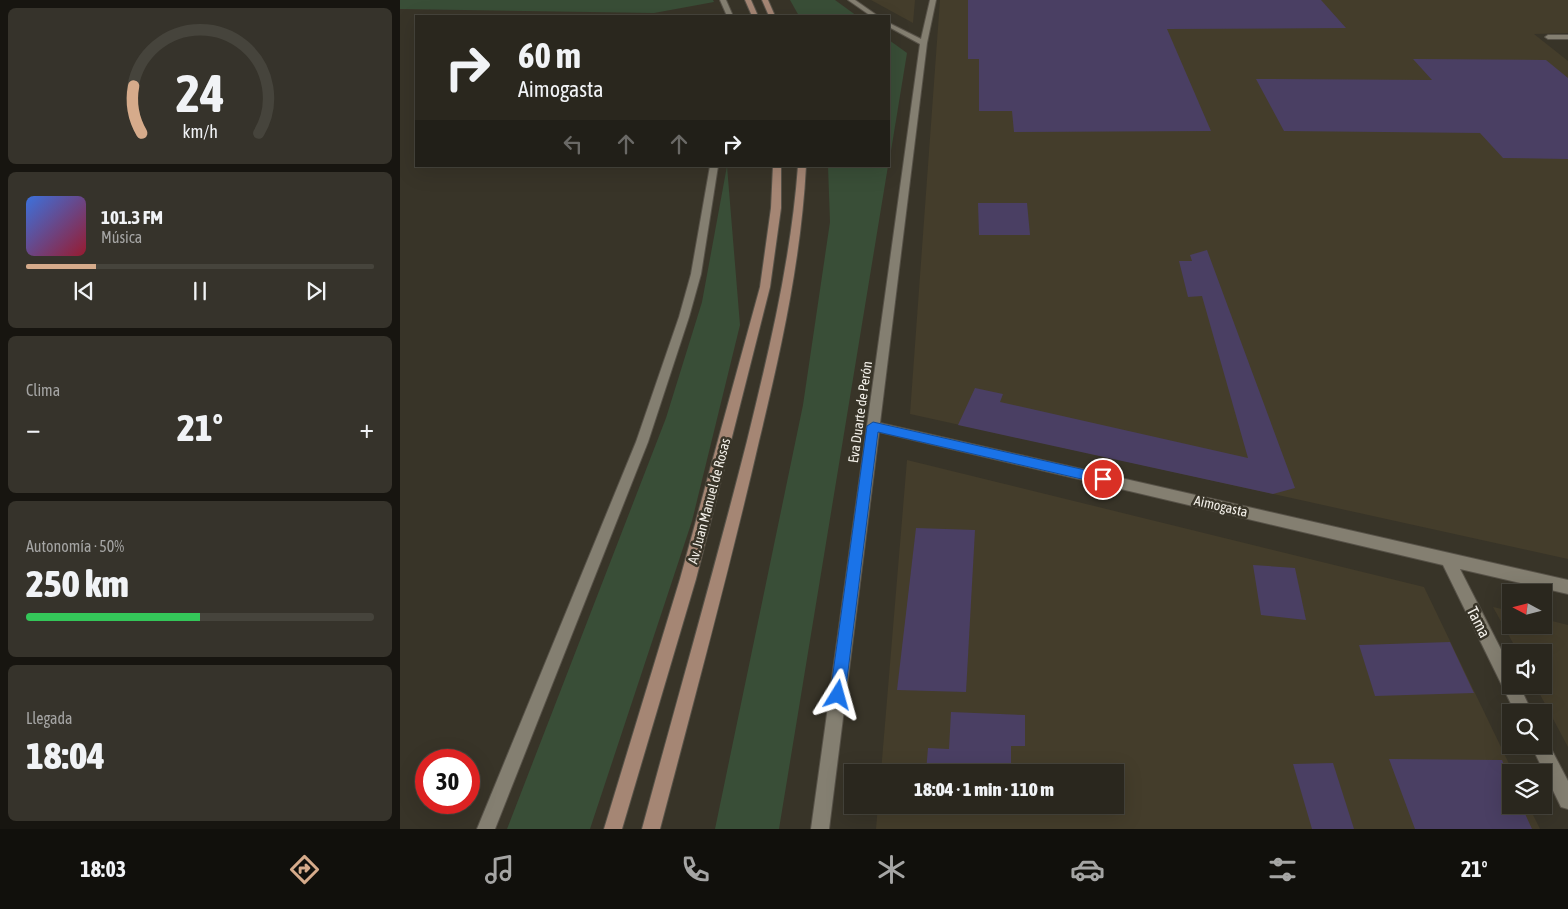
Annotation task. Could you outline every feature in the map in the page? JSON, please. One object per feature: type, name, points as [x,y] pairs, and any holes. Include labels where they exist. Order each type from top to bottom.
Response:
[{"type":"main road","points":[[748,0],[755,15]]},
{"type":"main road","points":[[764,0],[772,15]]},
{"type":"main road","name":"Av. Juan Manuel de Rosas","points":[[613,829],[688,579],[765,287],[776,208],[776,167]]},
{"type":"main road","name":"Av. Juan Manuel de Rosas","points":[[650,829],[725,553],[777,337],[801,196],[802,167]]},
{"type":"street","points":[[723,0],[730,15]]},
{"type":"street","points":[[851,0],[874,15]]},
{"type":"street","name":"Eva Duarte de Perón","points":[[820,829],[924,43],[933,0]]},
{"type":"street","points":[[890,26],[924,43]]},
{"type":"street","points":[[1548,37],[1568,37]]},
{"type":"street","points":[[486,829],[642,442],[684,317],[696,274],[714,167]]},
{"type":"street","name":"Aimogasta","points":[[873,426],[1447,558],[1568,588]]},
{"type":"street","name":"Tama","points":[[1447,558],[1520,704]]},
{"type":"street","points":[[1545,754],[1568,800]]},
{"type":"shaded area","points":[[871,0],[915,0],[913,23]]},
{"type":"shaded area","points":[[940,0],[1568,0],[1568,33],[1534,34],[1568,61],[1568,559],[910,414]]},
{"type":"shaded area","points":[[907,460],[1424,587],[1502,749],[1502,754],[1504,754],[1509,764],[1502,764],[1502,814],[1532,814],[1540,829],[876,829],[877,814],[1124,814],[1124,764],[882,764]]},
{"type":"shaded area","points":[[1493,607],[1502,609],[1502,623]]},
{"type":"shaded area","points":[[1552,621],[1568,625],[1568,747],[1552,717],[1552,704],[1545,704],[1540,694],[1552,694],[1552,644],[1514,644],[1508,634],[1552,634]]},
{"type":"green space","points":[[400,0],[713,0],[714,2],[654,13],[400,9]]},
{"type":"green space","points":[[790,0],[835,0],[856,15],[798,15]]},
{"type":"green space","points":[[890,41],[907,53],[890,157]]},
{"type":"green space","points":[[727,167],[740,325],[692,521],[590,829],[507,829],[666,418],[702,302]]},
{"type":"green space","points":[[828,167],[888,167],[779,829],[715,829],[803,405],[830,222]]},
{"type":"building","points":[[968,0],[1321,0],[1346,28],[1167,29],[1211,131],[1014,132],[1012,111],[979,111],[979,59],[968,59]]},
{"type":"building","points":[[1413,59],[1546,60],[1568,78],[1568,159],[1503,158],[1480,133],[1284,131],[1256,79],[1432,80]]},
{"type":"building","points":[[978,203],[1027,203],[1030,235],[979,235]]},
{"type":"building","points":[[1207,250],[1295,488],[1273,494],[958,425],[975,388],[1003,394],[1000,402],[1248,458],[1202,296],[1188,297],[1179,261],[1192,261],[1190,255]]},
{"type":"building","points":[[916,528],[975,530],[966,692],[897,690]]},
{"type":"building","points":[[1253,565],[1295,568],[1306,620],[1261,615]]},
{"type":"building","points":[[1450,642],[1474,693],[1375,696],[1359,645]]},
{"type":"building","points":[[951,712],[1025,715],[1025,746],[1011,746],[1011,764],[927,764],[928,748],[949,749]]},
{"type":"building","points":[[1389,759],[1502,760],[1504,764],[1502,764],[1502,814],[1525,814],[1532,829],[1415,829]]},
{"type":"building","points":[[1333,763],[1354,829],[1312,829],[1293,764]]},
{"type":"route","points":[[838,695],[873,426],[1103,479]]}]
